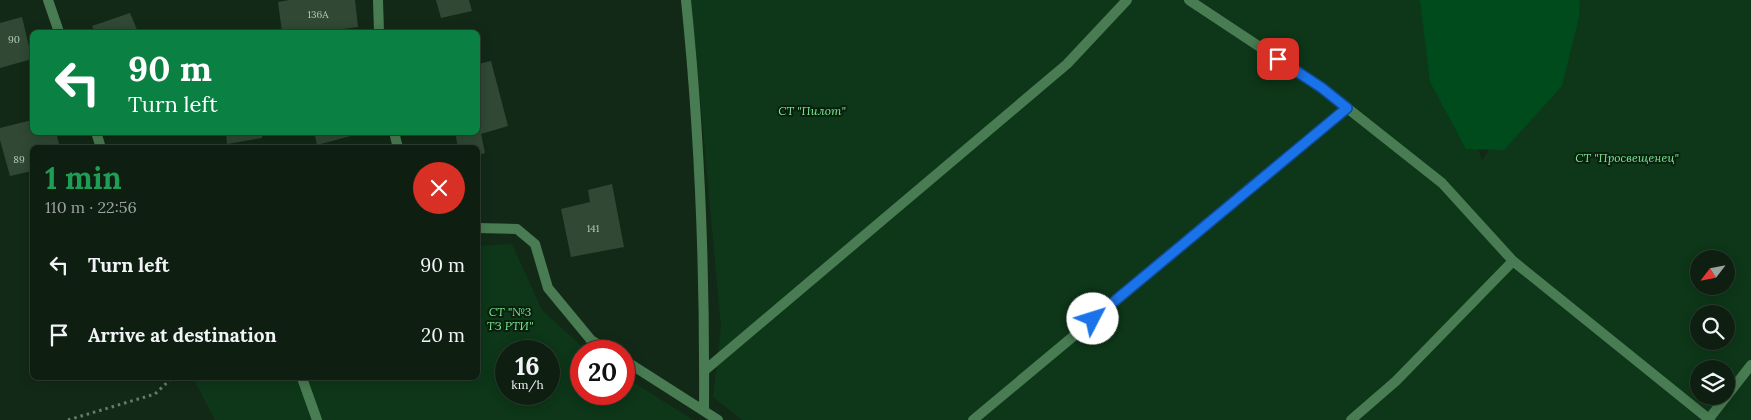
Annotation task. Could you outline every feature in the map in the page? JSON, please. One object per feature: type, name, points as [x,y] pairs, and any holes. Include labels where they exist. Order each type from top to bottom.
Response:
[{"type":"street","points":[[48,0],[58,30]]},
{"type":"street","points":[[378,0],[379,30]]},
{"type":"street","points":[[686,0],[695,89],[704,306],[704,410]]},
{"type":"street","points":[[704,371],[1067,64],[1127,0]]},
{"type":"street","points":[[1189,0],[1322,88],[1442,183],[1513,261],[1709,420],[1751,365]]},
{"type":"street","points":[[973,420],[1347,108]]},
{"type":"street","points":[[480,228],[517,229],[535,244],[548,288],[591,340]]},
{"type":"street","points":[[1351,420],[1396,381],[1513,261]]},
{"type":"street","points":[[635,367],[718,420]]},
{"type":"street","points":[[303,380],[317,420]]},
{"type":"path","points":[[68,420],[156,394],[170,380]]},
{"type":"green space","points":[[691,0],[1432,0],[1482,161],[1580,0],[1751,0],[1751,420],[742,420],[713,397],[721,327]]},
{"type":"green space","name":"СТ \"№3 ТЗ РТИ\"","points":[[512,244],[542,310],[575,340],[570,340],[570,405],[635,405],[635,383],[693,420],[215,420],[194,380],[480,380],[480,246]]},
{"type":"shaded area","points":[[1420,0],[1580,0],[1579,17],[1562,86],[1504,150],[1466,149],[1430,82]]},
{"type":"building","points":[[289,0],[355,0],[358,27],[336,30],[282,30],[278,2]]},
{"type":"building","points":[[436,0],[469,0],[472,11],[441,18]]},
{"type":"building","points":[[130,13],[137,30],[94,30],[92,26]]},
{"type":"building","points":[[22,17],[30,51],[30,60],[0,68],[0,23]]},
{"type":"building","points":[[491,61],[508,126],[481,134],[485,153],[480,154],[480,145],[457,145],[456,135],[480,135],[480,64]]},
{"type":"building","points":[[30,120],[30,135],[57,135],[59,145],[30,145],[30,171],[10,176],[0,140],[0,128]]},
{"type":"building","points":[[226,135],[262,135],[262,138],[227,144]]},
{"type":"building","points":[[315,135],[354,135],[317,145]]},
{"type":"building","points":[[612,184],[624,247],[571,257],[561,209],[590,202],[588,190]]},
{"type":"route","points":[[1093,319],[1347,108],[1322,88],[1278,59]]},
{"type":"park label","name":"СТ \"Пилот\"","points":[[812,111]]},
{"type":"park label","name":"СТ \"Просвещенец\"","points":[[1627,158]]}]
